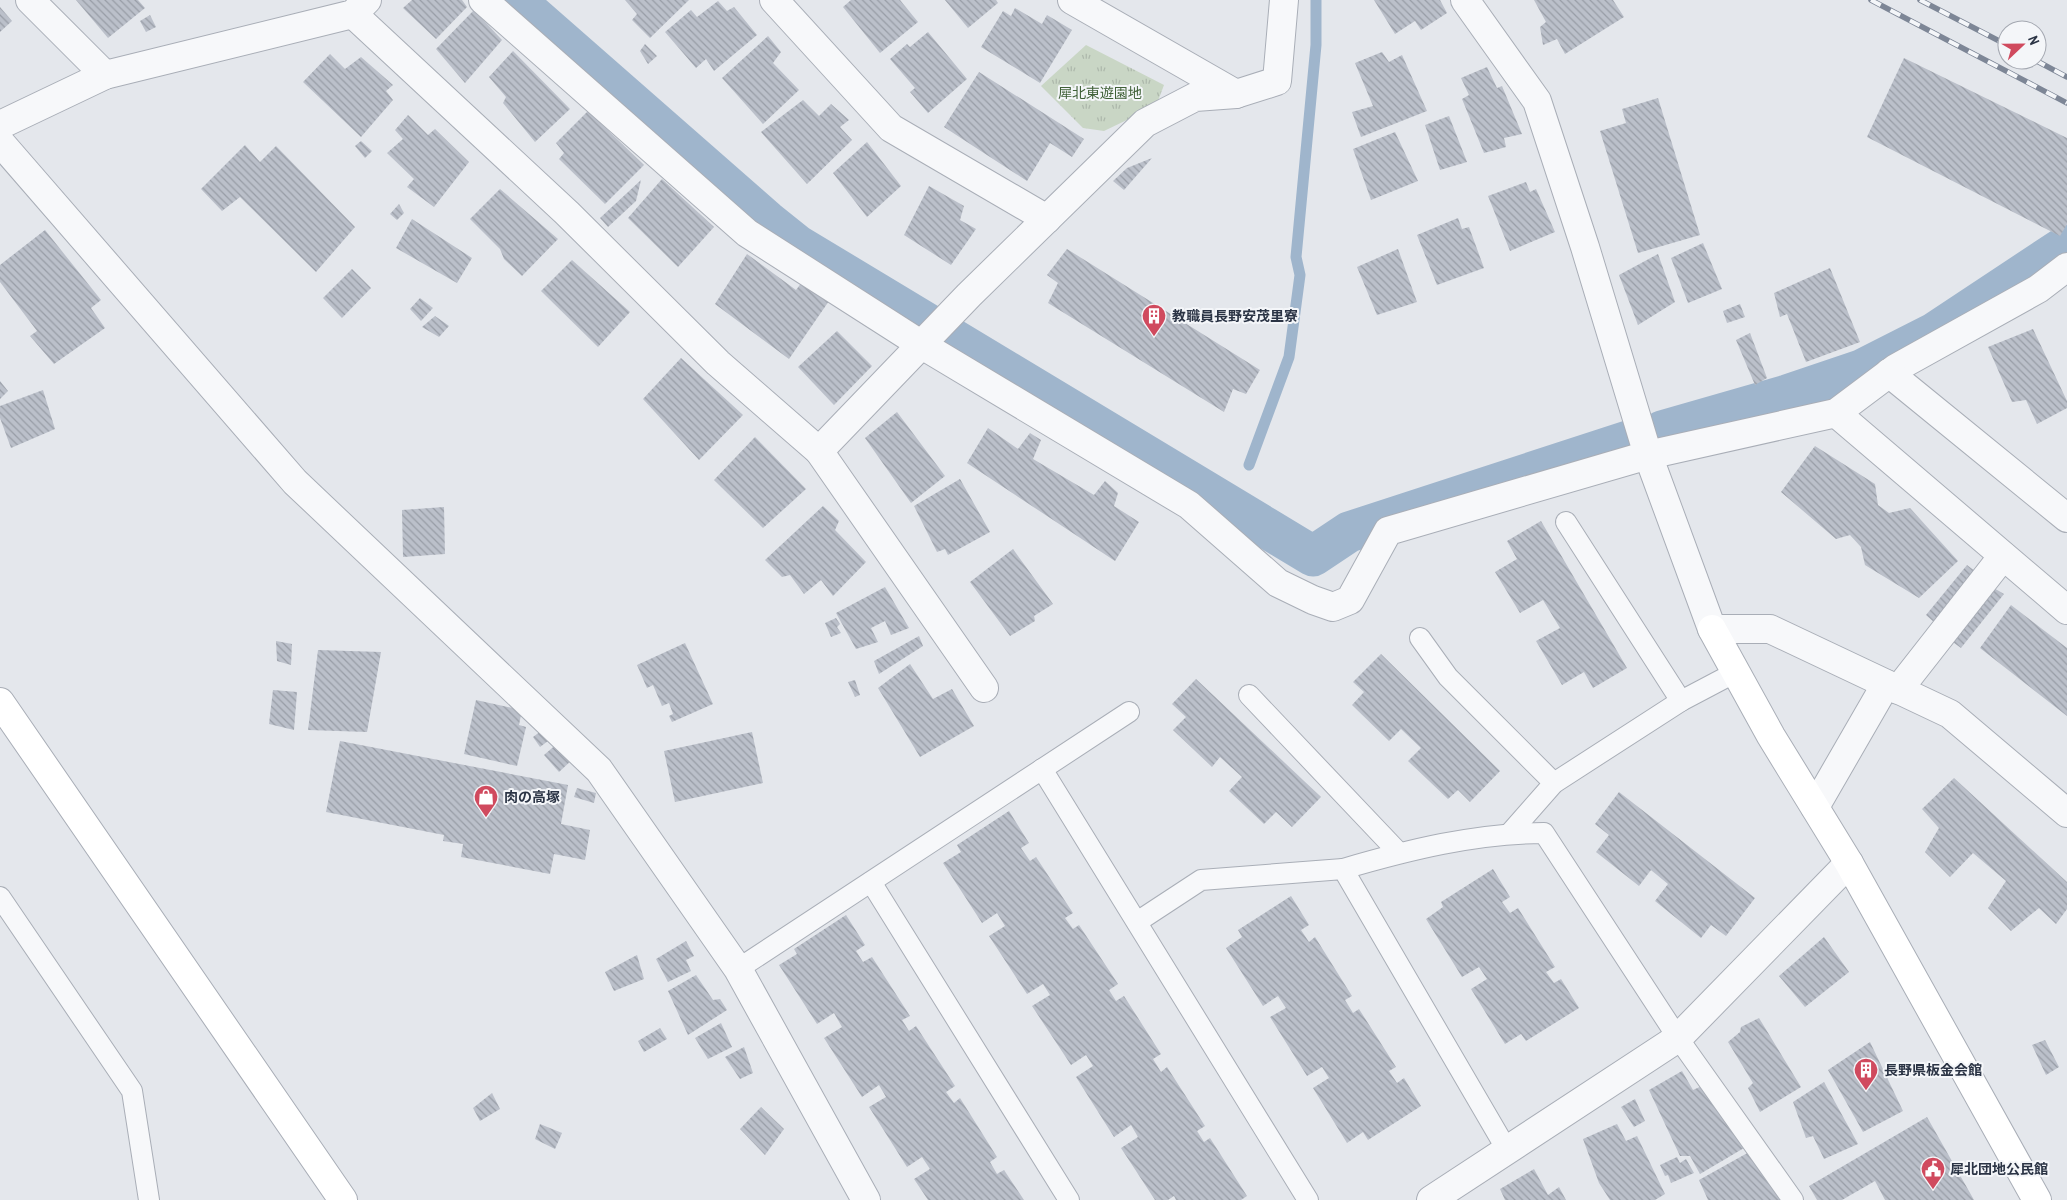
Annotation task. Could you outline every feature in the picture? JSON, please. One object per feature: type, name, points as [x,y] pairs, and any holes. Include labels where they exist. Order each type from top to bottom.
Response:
[{"type":"street","points":[[30,0],[105,75]]},
{"type":"street","points":[[483,0],[747,233],[922,345],[1190,505],[1278,582],[1313,600],[1333,607],[1350,600],[1388,530],[1648,455],[1836,413],[1889,374],[2038,289],[2067,267]]},
{"type":"street","points":[[774,0],[891,128],[1047,219]]},
{"type":"street","points":[[1072,0],[1236,94]]},
{"type":"street","points":[[819,451],[969,295],[1145,123],[1195,97],[1236,94],[1277,81],[1284,0]]},
{"type":"street","points":[[1465,0],[1537,101],[1585,247],[1648,455],[1712,629],[1771,736],[1850,863],[2037,1200]]},
{"type":"street","points":[[0,125],[105,75],[360,7],[718,363],[819,451],[984,688]]},
{"type":"street","points":[[0,142],[295,482],[599,770],[738,969],[866,1200]]},
{"type":"street","points":[[1889,374],[2067,518]]},
{"type":"street","points":[[1836,413],[2067,610]]},
{"type":"street","points":[[1815,807],[1892,687],[2003,556]]},
{"type":"street","points":[[1712,629],[1770,629],[1950,714],[2067,813]]},
{"type":"street","points":[[0,702],[343,1200]]},
{"type":"street","points":[[1431,1200],[1678,1038],[1850,863]]},
{"type":"lane","points":[[1566,522],[1681,701]]},
{"type":"lane","points":[[1420,638],[1448,677],[1554,783]]},
{"type":"lane","points":[[1510,833],[1554,783],[1681,701],[1736,672]]},
{"type":"lane","points":[[1249,695],[1399,853]]},
{"type":"lane","points":[[738,969],[1129,712]]},
{"type":"lane","points":[[1042,769],[1308,1200]]},
{"type":"lane","points":[[1137,922],[1201,880],[1344,869],[1399,853],[1510,833],[1544,833],[1678,1038],[1793,1200]]},
{"type":"lane","points":[[1344,869],[1507,1150]]},
{"type":"lane","points":[[871,882],[1069,1200]]},
{"type":"lane","points":[[0,897],[132,1091],[149,1200]]},
{"type":"green space","name":"犀北東遊園地","points":[[1086,45],[1164,85],[1156,106],[1104,131],[1083,128],[1041,86]]},
{"type":"building","points":[[76,0],[138,0],[145,8],[108,38]]},
{"type":"building","points":[[412,0],[462,0],[467,7],[436,39],[403,8]]},
{"type":"building","points":[[625,0],[689,0],[650,38],[632,20],[637,14]]},
{"type":"building","points":[[851,0],[900,0],[918,22],[880,53],[843,7]]},
{"type":"building","points":[[945,0],[996,0],[998,3],[968,28]]},
{"type":"building","points":[[1374,0],[1440,0],[1447,13],[1421,30],[1415,21],[1395,34]]},
{"type":"building","points":[[1534,0],[1613,0],[1624,17],[1565,54],[1557,39],[1543,45],[1540,27],[1546,22]]},
{"type":"building","points":[[718,1],[727,11],[734,7],[757,35],[714,71],[706,59],[696,68],[665,32],[691,10],[697,17]]},
{"type":"building","points":[[0,7],[12,21],[0,32]]},
{"type":"building","points":[[1015,8],[1042,24],[1047,15],[1072,30],[1040,83],[981,47],[1003,11],[1011,16]]},
{"type":"building","points":[[474,10],[502,40],[465,83],[436,49]]},
{"type":"building","points":[[150,15],[156,27],[146,32],[140,21]]},
{"type":"building","points":[[928,32],[967,79],[928,113],[910,92],[915,88],[890,59],[907,44],[910,47]]},
{"type":"building","points":[[768,36],[781,52],[773,63],[799,90],[763,124],[722,78]]},
{"type":"building","points":[[645,44],[657,56],[648,64],[640,51]]},
{"type":"building","points":[[513,51],[570,109],[535,142],[503,103],[506,97],[489,77]]},
{"type":"building","points":[[1382,52],[1389,62],[1402,55],[1427,111],[1361,137],[1352,112],[1373,106],[1355,63]]},
{"type":"building","points":[[330,54],[345,69],[361,57],[393,85],[386,91],[393,100],[361,137],[303,82]]},
{"type":"building","points":[[1904,58],[2067,138],[2067,224],[2060,236],[1867,137]]},
{"type":"building","points":[[1487,67],[1497,88],[1502,86],[1522,134],[1504,138],[1506,147],[1484,153],[1462,99],[1469,95],[1461,78]]},
{"type":"building","points":[[979,72],[1084,139],[1072,157],[1050,143],[1027,181],[944,127]]},
{"type":"building","points":[[1658,98],[1700,235],[1638,253],[1600,131],[1626,123],[1622,109]]},
{"type":"building","points":[[803,100],[819,116],[831,104],[849,120],[840,127],[852,140],[807,184],[761,132]]},
{"type":"building","points":[[588,111],[644,165],[605,204],[559,159],[564,153],[556,143]]},
{"type":"building","points":[[408,115],[428,135],[435,129],[469,162],[434,207],[407,187],[414,179],[387,153],[403,139],[395,130]]},
{"type":"building","points":[[1449,116],[1467,162],[1440,170],[1425,125]]},
{"type":"building","points":[[1395,132],[1418,181],[1371,200],[1353,149]]},
{"type":"building","points":[[361,141],[372,151],[365,158],[355,146]]},
{"type":"building","points":[[867,142],[901,186],[867,217],[833,173]]},
{"type":"building","points":[[245,145],[260,162],[276,146],[355,227],[316,272],[240,197],[222,211],[201,189]]},
{"type":"building","points":[[1152,158],[1124,190],[1113,181],[1127,168]]},
{"type":"building","points":[[662,179],[714,227],[678,267],[628,218]]},
{"type":"building","points":[[641,180],[636,201],[608,227],[600,218]]},
{"type":"building","points":[[1526,182],[1530,192],[1536,189],[1555,232],[1510,251],[1488,196]]},
{"type":"building","points":[[929,186],[964,206],[960,220],[976,229],[951,265],[904,235]]},
{"type":"building","points":[[500,189],[558,239],[522,276],[504,259],[500,249],[470,219]]},
{"type":"building","points":[[399,204],[404,213],[397,220],[390,214]]},
{"type":"building","points":[[1458,218],[1462,229],[1469,227],[1484,268],[1437,285],[1417,235]]},
{"type":"building","points":[[412,219],[472,258],[457,283],[396,248]]},
{"type":"building","points":[[45,230],[101,300],[91,308],[105,328],[54,364],[30,336],[37,331],[0,282],[0,265]]},
{"type":"building","points":[[1703,243],[1722,289],[1688,303],[1671,258]]},
{"type":"building","name":"教職員長野安茂里寮","points":[[1067,249],[1260,370],[1246,394],[1233,389],[1224,412],[1048,303],[1058,283],[1047,275]]},
{"type":"building","points":[[1398,249],[1417,302],[1377,315],[1357,267]]},
{"type":"building","points":[[747,254],[796,290],[802,282],[829,301],[789,359],[715,304]]},
{"type":"building","points":[[1658,254],[1675,302],[1638,325],[1619,275]]},
{"type":"building","points":[[572,260],[630,312],[598,347],[541,291]]},
{"type":"building","points":[[1830,268],[1860,342],[1806,362],[1787,314],[1780,317],[1774,293]]},
{"type":"building","points":[[352,269],[371,288],[342,318],[323,298]]},
{"type":"building","points":[[420,298],[433,308],[421,321],[410,309]]},
{"type":"building","points":[[1740,304],[1745,317],[1727,323],[1723,311]]},
{"type":"building","points":[[435,316],[449,326],[439,337],[422,327]]},
{"type":"building","points":[[2033,329],[2067,401],[2067,408],[2037,424],[2026,400],[2012,402],[1988,347]]},
{"type":"building","points":[[837,331],[872,366],[834,405],[798,367]]},
{"type":"building","points":[[1750,333],[1767,378],[1755,385],[1736,340]]},
{"type":"building","points":[[681,358],[743,415],[699,460],[643,399]]},
{"type":"building","points":[[0,381],[8,391],[0,399]]},
{"type":"building","points":[[43,390],[55,429],[11,448],[0,418],[0,406]]},
{"type":"building","points":[[897,412],[945,476],[911,503],[865,438]]},
{"type":"building","points":[[988,428],[1018,449],[1030,433],[1041,440],[1033,459],[1094,495],[1105,481],[1118,493],[1114,506],[1139,522],[1115,561],[967,463]]},
{"type":"building","points":[[755,437],[806,489],[763,528],[714,480]]},
{"type":"building","points":[[1815,446],[1875,484],[1878,505],[1889,513],[1910,508],[1958,561],[1919,598],[1865,565],[1861,547],[1850,535],[1836,539],[1781,492]]},
{"type":"building","points":[[960,479],[990,532],[948,555],[945,549],[937,552],[914,506]]},
{"type":"building","points":[[823,506],[839,521],[835,530],[866,562],[833,596],[821,580],[804,594],[790,575],[782,577],[765,560]]},
{"type":"building","points":[[444,507],[445,554],[403,557],[402,510]]},
{"type":"building","points":[[1541,521],[1627,668],[1593,688],[1584,672],[1562,685],[1536,641],[1560,628],[1543,600],[1520,613],[1495,572],[1517,559],[1507,541]]},
{"type":"building","points":[[1013,549],[1053,604],[1034,616],[1035,621],[1010,636],[970,582]]},
{"type":"building","points":[[1967,565],[1980,575],[1935,623],[1926,615]]},
{"type":"building","points":[[885,587],[909,628],[891,635],[885,621],[871,628],[878,642],[856,649],[836,613]]},
{"type":"building","points":[[1992,587],[2004,594],[1961,648],[1950,640]]},
{"type":"building","points":[[2011,605],[2067,648],[2067,716],[1980,648]]},
{"type":"building","points":[[836,618],[840,624],[837,627],[841,633],[831,637],[825,623]]},
{"type":"building","points":[[919,636],[923,646],[879,674],[874,661]]},
{"type":"building","points":[[276,641],[292,644],[291,665],[277,661]]},
{"type":"building","points":[[685,643],[713,704],[672,722],[669,716],[673,714],[669,703],[662,706],[653,685],[647,688],[637,665]]},
{"type":"building","points":[[318,650],[381,652],[367,732],[308,730]]},
{"type":"building","points":[[1381,654],[1500,771],[1470,802],[1458,790],[1448,799],[1408,761],[1421,748],[1401,729],[1389,741],[1352,705],[1364,692],[1353,682]]},
{"type":"building","points":[[910,664],[933,699],[952,689],[974,726],[920,757],[878,688]]},
{"type":"building","points":[[1196,679],[1321,797],[1292,827],[1276,812],[1264,824],[1229,791],[1242,777],[1220,757],[1212,767],[1173,730],[1186,717],[1172,704]]},
{"type":"building","points":[[855,680],[860,695],[855,697],[848,682]]},
{"type":"building","points":[[273,690],[297,692],[294,730],[269,724]]},
{"type":"building","points":[[476,700],[522,710],[519,725],[526,727],[517,766],[464,754]]},
{"type":"building","points":[[545,728],[552,738],[540,747],[533,737]]},
{"type":"building","points":[[752,732],[763,783],[675,802],[664,751]]},
{"type":"building","points":[[340,741],[568,785],[561,824],[590,830],[585,860],[554,854],[550,874],[461,857],[463,844],[443,841],[444,835],[326,812]]},
{"type":"building","points":[[559,742],[573,759],[559,772],[544,755]]},
{"type":"building","points":[[1954,778],[2067,882],[2067,909],[2056,924],[2039,908],[2011,931],[1988,908],[2006,881],[1973,853],[1950,877],[1925,852],[1939,828],[1922,809]]},
{"type":"building","points":[[577,788],[596,793],[594,803],[574,797]]},
{"type":"building","points":[[1619,792],[1755,898],[1726,936],[1711,925],[1701,938],[1655,901],[1668,884],[1651,870],[1639,886],[1596,852],[1609,835],[1595,824]]},
{"type":"building","points":[[1009,811],[1029,843],[1021,848],[1030,861],[1036,857],[1073,913],[1065,918],[1073,929],[1079,925],[1118,984],[1109,990],[1116,1001],[1124,996],[1161,1054],[1153,1059],[1161,1072],[1167,1067],[1205,1126],[1197,1131],[1204,1142],[1210,1138],[1247,1196],[1241,1200],[1176,1200],[1174,1196],[1168,1200],[1155,1200],[1121,1148],[1138,1137],[1131,1125],[1114,1137],[1076,1077],[1093,1066],[1086,1055],[1071,1065],[1032,1006],[1050,995],[1043,984],[1027,994],[989,936],[1005,926],[997,913],[982,923],[943,863],[961,852],[957,845]]},
{"type":"building","points":[[1493,869],[1510,897],[1502,902],[1510,913],[1518,908],[1555,967],[1546,972],[1554,983],[1561,979],[1579,1008],[1526,1041],[1521,1034],[1505,1044],[1471,989],[1487,979],[1479,967],[1462,977],[1426,919],[1443,907],[1441,902]]},
{"type":"building","points":[[1291,896],[1309,925],[1301,930],[1309,942],[1315,937],[1352,996],[1345,1000],[1353,1013],[1359,1009],[1396,1067],[1389,1071],[1397,1083],[1404,1078],[1421,1106],[1368,1140],[1363,1132],[1347,1143],[1313,1088],[1329,1078],[1322,1067],[1307,1076],[1270,1017],[1286,1008],[1278,996],[1263,1006],[1226,948],[1242,937],[1238,930]]},
{"type":"building","points":[[846,915],[865,945],[856,951],[863,962],[872,957],[910,1016],[902,1020],[909,1031],[916,1026],[955,1086],[946,1092],[954,1103],[960,1098],[997,1157],[990,1162],[997,1174],[1004,1170],[1024,1200],[928,1200],[914,1179],[930,1169],[922,1157],[907,1167],[869,1107],[886,1097],[879,1085],[862,1097],[824,1038],[842,1027],[834,1013],[817,1024],[779,965],[797,954],[794,949]]},
{"type":"building","points":[[1824,937],[1849,972],[1805,1007],[1779,976]]},
{"type":"building","points":[[686,941],[694,956],[686,960],[691,971],[668,982],[656,959]]},
{"type":"building","points":[[637,955],[644,979],[614,991],[605,972]]},
{"type":"building","points":[[696,975],[713,1000],[720,999],[727,1010],[688,1035],[668,991]]},
{"type":"building","points":[[1759,1018],[1801,1087],[1760,1112],[1748,1088],[1753,1083],[1728,1042],[1740,1032],[1741,1027]]},
{"type":"building","points":[[721,1023],[732,1047],[708,1059],[695,1038]]},
{"type":"building","points":[[660,1028],[667,1039],[644,1052],[638,1041]]},
{"type":"building","points":[[2045,1040],[2059,1067],[2046,1075],[2032,1045]]},
{"type":"building","name":"長野県板金会館","points":[[1870,1042],[1903,1111],[1863,1132],[1828,1070]]},
{"type":"building","points":[[744,1047],[753,1073],[740,1079],[725,1057]]},
{"type":"building","points":[[1682,1071],[1693,1090],[1704,1085],[1744,1148],[1700,1174],[1690,1156],[1680,1156],[1649,1090]]},
{"type":"building","points":[[1824,1082],[1858,1144],[1824,1159],[1813,1136],[1806,1138],[1793,1102]]},
{"type":"building","points":[[492,1093],[500,1109],[480,1121],[473,1108]]},
{"type":"building","points":[[1635,1099],[1645,1121],[1634,1127],[1621,1107]]},
{"type":"building","points":[[761,1107],[784,1129],[765,1155],[740,1129]]},
{"type":"building","points":[[1927,1117],[1974,1200],[1885,1200],[1875,1181],[1842,1200],[1817,1200],[1809,1186]]},
{"type":"building","points":[[540,1124],[562,1133],[555,1149],[535,1139]]},
{"type":"building","points":[[1617,1124],[1626,1141],[1637,1136],[1665,1194],[1655,1200],[1610,1200],[1599,1183],[1583,1139]]},
{"type":"building","points":[[1751,1151],[1785,1200],[1708,1200],[1699,1180]]},
{"type":"building","points":[[1677,1157],[1680,1163],[1686,1159],[1694,1173],[1671,1183],[1668,1175],[1665,1176],[1660,1165]]},
{"type":"building","points":[[1534,1169],[1548,1195],[1559,1187],[1566,1200],[1505,1200],[1500,1189]]},
{"type":"waterway","points":[[515,0],[767,221],[797,245],[1313,556],[1349,532],[1628,441]]},
{"type":"waterway","points":[[1249,465],[1289,357],[1300,275],[1296,257],[1316,45],[1316,0]]},
{"type":"waterway","points":[[1662,431],[1787,395],[1861,370],[1934,333],[2067,245]]},
{"type":"railway","points":[[1871,0],[2067,103]]},
{"type":"railway","points":[[1920,0],[1997,40]]},
{"type":"railway","points":[[2047,66],[2067,77]]},
{"type":"place","name":"教職員長野安茂里寮","points":[[1154,337]]},
{"type":"place","name":"肉の高塚","points":[[486,818]]},
{"type":"place","name":"長野県板金会館","points":[[1866,1091]]},
{"type":"place","name":"犀北団地公民館","points":[[1933,1190]]}]
